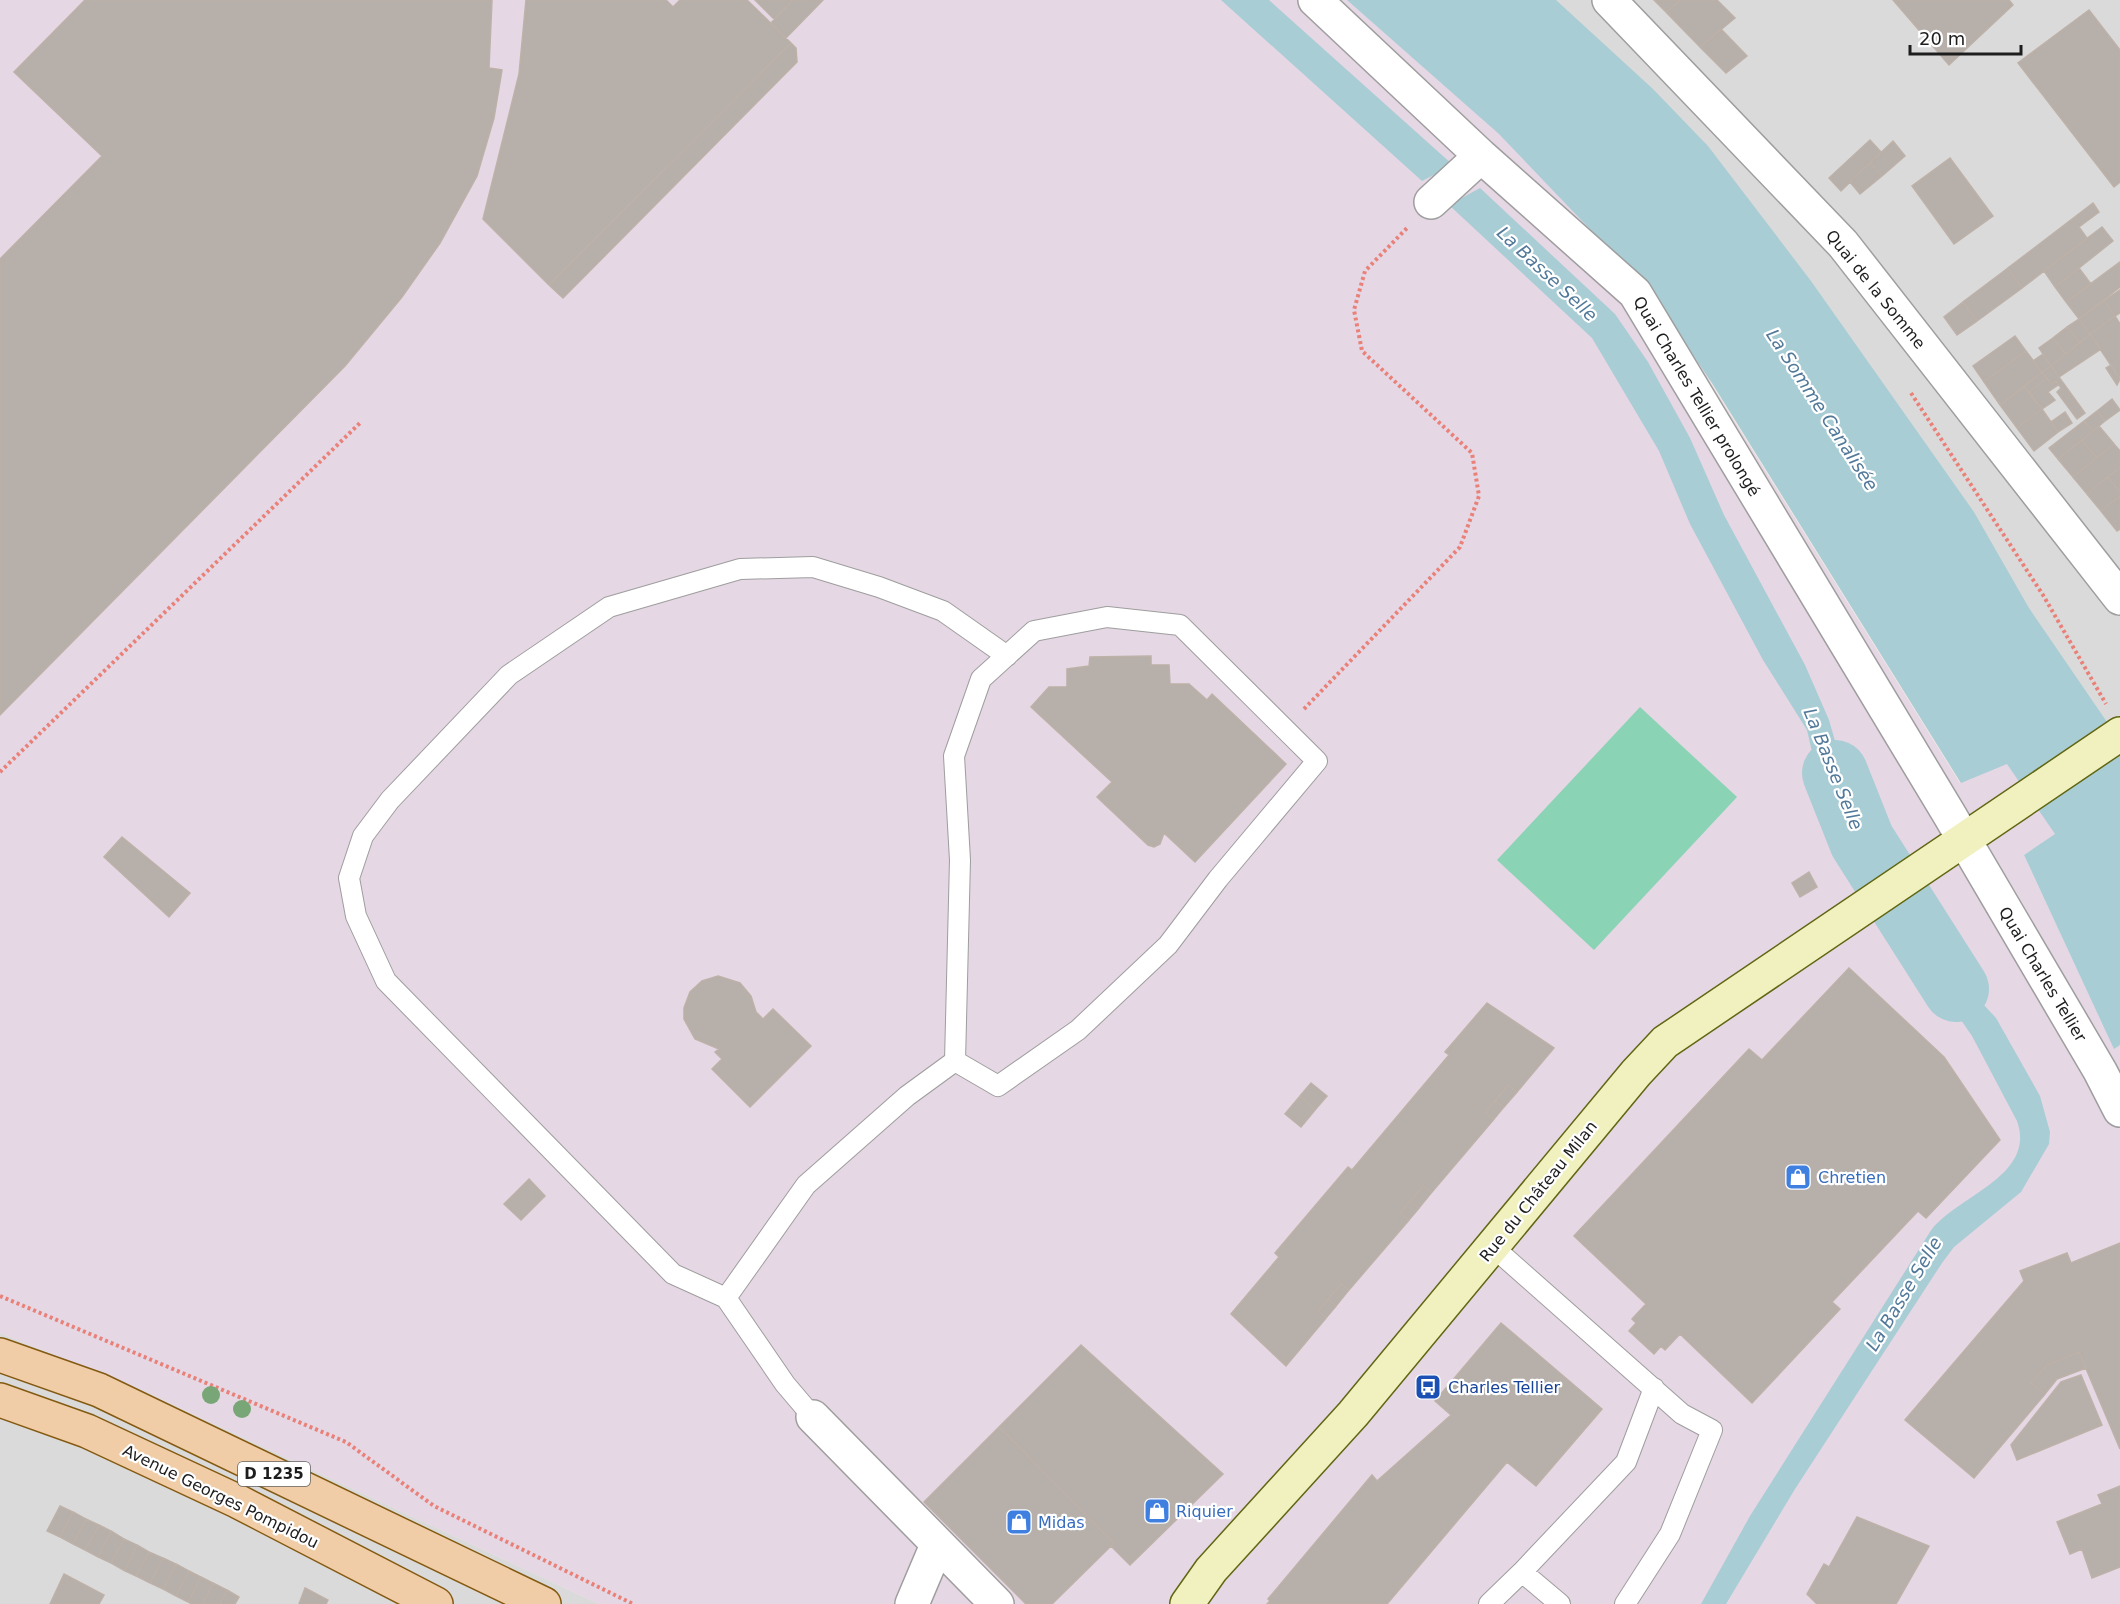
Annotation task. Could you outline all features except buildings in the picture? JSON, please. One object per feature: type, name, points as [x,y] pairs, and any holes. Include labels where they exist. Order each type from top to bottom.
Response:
[{"type":"main road","name":"D 1235","points":[[0,1354],[99,1390],[544,1604]]},
{"type":"main road","name":"Avenue Georges Pompidou","points":[[0,1400],[87,1431],[237,1501],[436,1604]]},
{"type":"street","name":"Quai Charles Tellier prolongé","points":[[1315,0],[1482,156],[1635,293],[1964,839]]},
{"type":"street","name":"Quai de la Somme","points":[[1609,0],[1843,244],[2120,598]]},
{"type":"street","points":[[1431,202],[1482,156]]},
{"type":"street","name":"Rue du Château Milan","points":[[1187,1604],[1212,1570],[1353,1414],[1636,1073],[1665,1042],[2014,805],[2116,723]]},
{"type":"street","name":"Quai Charles Tellier","points":[[1964,839],[2100,1071],[2120,1110]]},
{"type":"street","points":[[813,1417],[997,1604]]},
{"type":"street","points":[[912,1604],[937,1545]]},
{"type":"street","points":[[1207,1604],[1212,1570]]},
{"type":"lane","points":[[813,1417],[785,1384],[726,1298],[673,1274],[386,981],[356,916],[349,878],[363,836],[390,800],[509,675],[609,607],[740,569],[813,567],[879,587],[943,611],[1007,656]]},
{"type":"lane","points":[[1107,617],[1180,625],[1317,761],[1218,879],[1168,945],[1078,1030],[998,1086],[955,1061],[960,860],[954,756],[981,679],[1034,631],[1107,617]]},
{"type":"lane","points":[[726,1298],[806,1185],[907,1095],[955,1061]]},
{"type":"lane","points":[[1493,1246],[1682,1414],[1712,1430],[1670,1534],[1625,1604]]},
{"type":"lane","points":[[1488,1604],[1522,1572],[1626,1462],[1654,1388]]},
{"type":"lane","points":[[1522,1572],[1560,1604]]},
{"type":"path","points":[[1285,729],[1460,547],[1479,496],[1472,453],[1362,351],[1354,310],[1365,271],[1431,202]]},
{"type":"path","points":[[1908,388],[2043,595],[2116,723]]},
{"type":"path","points":[[0,772],[361,422]]},
{"type":"path","points":[[0,1296],[346,1442],[434,1506],[633,1604]]},
{"type":"shaded area","points":[[0,0],[1350,0],[1568,154],[1960,783],[2007,763],[2056,834],[2024,855],[2114,1048],[2120,1045],[2120,1604],[599,1604],[146,1392],[0,1333]]},
{"type":"shaded area","points":[[1350,0],[2120,0],[2120,1045],[2055,835],[1961,783],[1712,383]]},
{"type":"shaded area","points":[[0,1333],[146,1392],[599,1604],[0,1604]]},
{"type":"green space","points":[[1640,707],[1737,797],[1594,950],[1497,860]]},
{"type":"water","points":[[1221,0],[1269,0],[1453,165],[1422,181]]},
{"type":"water","name":"La Somme Canalisée","points":[[1347,0],[1556,0],[1653,89],[1708,146],[1811,281],[1974,512],[2029,608],[2120,741],[2120,1045],[2114,1049],[2024,855],[2055,834],[2007,764],[1961,783],[1712,383],[1651,293],[1499,134]]},
{"type":"water","points":[[1480,188],[1615,314],[1648,362],[1690,438],[1724,515],[1805,665],[1829,720],[1835,741],[1885,847],[1857,865],[1812,752],[1807,730],[1763,660],[1690,524],[1659,451],[1592,338],[1449,205]]},
{"type":"water","points":[[1920,903],[1973,999],[1983,1004],[1996,1018],[2040,1096],[2050,1132],[2049,1144],[2021,1192],[1954,1247],[1942,1263],[1795,1489],[1726,1604],[1701,1604],[1750,1516],[1930,1232],[1942,1219],[2005,1171],[2015,1157],[2020,1140],[2017,1121],[1972,1036],[1893,921]]},
{"type":"waterway","name":"La Basse Selle","points":[[1835,773],[1862,841],[1956,989]]},
{"type":"place","name":"Chretien","points":[[1798,1177]]},
{"type":"place","name":"Charles Tellier","points":[[1428,1387]]},
{"type":"place","name":"Riquier","points":[[1157,1511]]},
{"type":"place","name":"Midas","points":[[1019,1522]]}]
